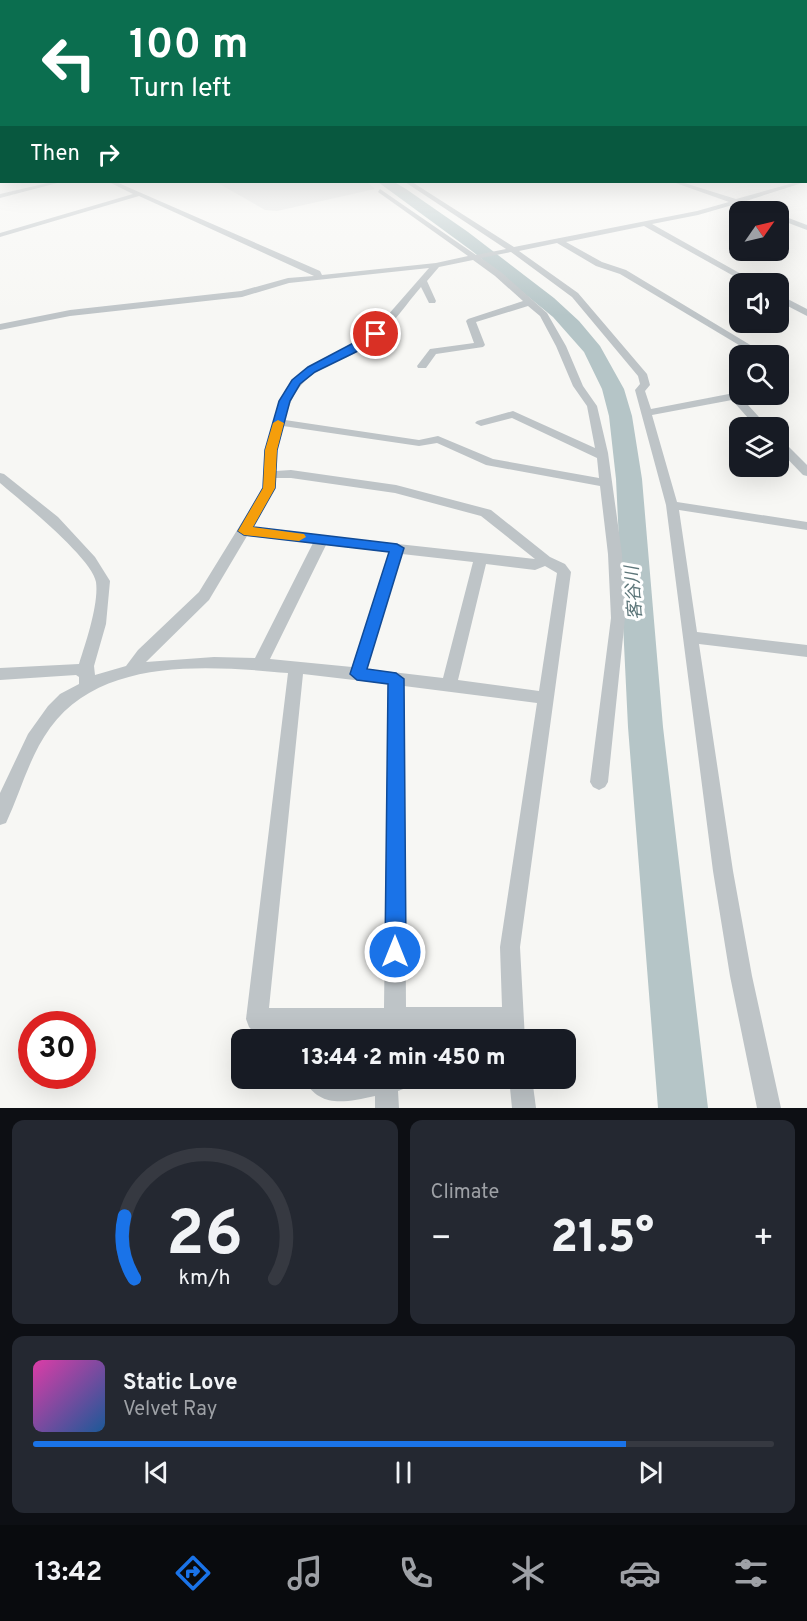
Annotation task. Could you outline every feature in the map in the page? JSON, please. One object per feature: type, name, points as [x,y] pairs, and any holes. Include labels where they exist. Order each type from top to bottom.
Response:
[{"type":"street","points":[[0,235],[79,212]]},
{"type":"street","points":[[179,212],[317,273],[319,277]]},
{"type":"street","points":[[410,212],[498,274],[544,315],[561,346],[578,386],[592,406],[602,456],[615,554],[618,618],[599,782]]},
{"type":"street","points":[[453,212],[575,295],[643,376],[645,385],[640,390],[672,505],[723,870],[741,976],[769,1108]]},
{"type":"street","points":[[0,327],[70,313],[242,294],[288,280],[436,265],[559,242],[695,212]]},
{"type":"street","points":[[789,221],[807,228]]},
{"type":"street","points":[[646,224],[735,273]]},
{"type":"street","points":[[559,242],[599,264],[623,272],[744,345]]},
{"type":"street","points":[[132,670],[143,654],[162,639],[204,596],[269,488],[271,450],[284,401],[296,382],[312,370],[360,346],[376,334],[436,265]]},
{"type":"street","points":[[423,282],[432,301]]},
{"type":"street","points":[[422,366],[433,351],[480,345],[471,321],[530,302]]},
{"type":"street","points":[[789,303],[807,313]]},
{"type":"street","points":[[647,413],[734,396],[754,417]]},
{"type":"street","points":[[481,423],[513,414],[602,456]]},
{"type":"street","points":[[279,422],[420,443],[438,439],[490,462],[604,483]]},
{"type":"street","points":[[789,453],[807,472]]},
{"type":"street","points":[[257,1019],[395,1020],[513,1029],[510,947],[544,698],[564,572],[560,567],[545,560],[486,513],[396,489],[291,474],[270,474]]},
{"type":"street","points":[[0,477],[53,520],[90,560],[103,581],[99,624],[86,666],[87,679]]},
{"type":"street","points":[[672,505],[807,525]]},
{"type":"street","points":[[244,531],[535,565],[545,560]]},
{"type":"street","points":[[261,663],[322,540]]},
{"type":"street","points":[[357,674],[397,548]]},
{"type":"street","points":[[449,686],[481,558]]},
{"type":"street","points":[[692,637],[807,651]]},
{"type":"street","points":[[0,817],[17,771],[44,724],[87,679],[153,666],[261,663],[544,698]]},
{"type":"street","points":[[267,1029],[257,1019],[296,667]]},
{"type":"street","points":[[0,674],[77,669],[87,679]]},
{"type":"street","points":[[395,1020],[396,679]]},
{"type":"street","points":[[324,1089],[329,1094],[354,1089]]},
{"type":"street","points":[[387,1108],[393,1089]]},
{"type":"street","points":[[521,1089],[524,1108]]},
{"type":"waterway","name":"客谷川","points":[[428,212],[560,313],[593,351],[613,389],[626,447],[645,727],[683,1108]]},
{"type":"slow traffic","points":[[278,423],[271,450],[269,488],[244,531],[299,537]]},
{"type":"route","points":[[376,334],[360,346],[312,370],[296,382],[284,401],[271,450],[269,488],[244,531],[397,548],[357,674],[396,679],[395,952]]}]
